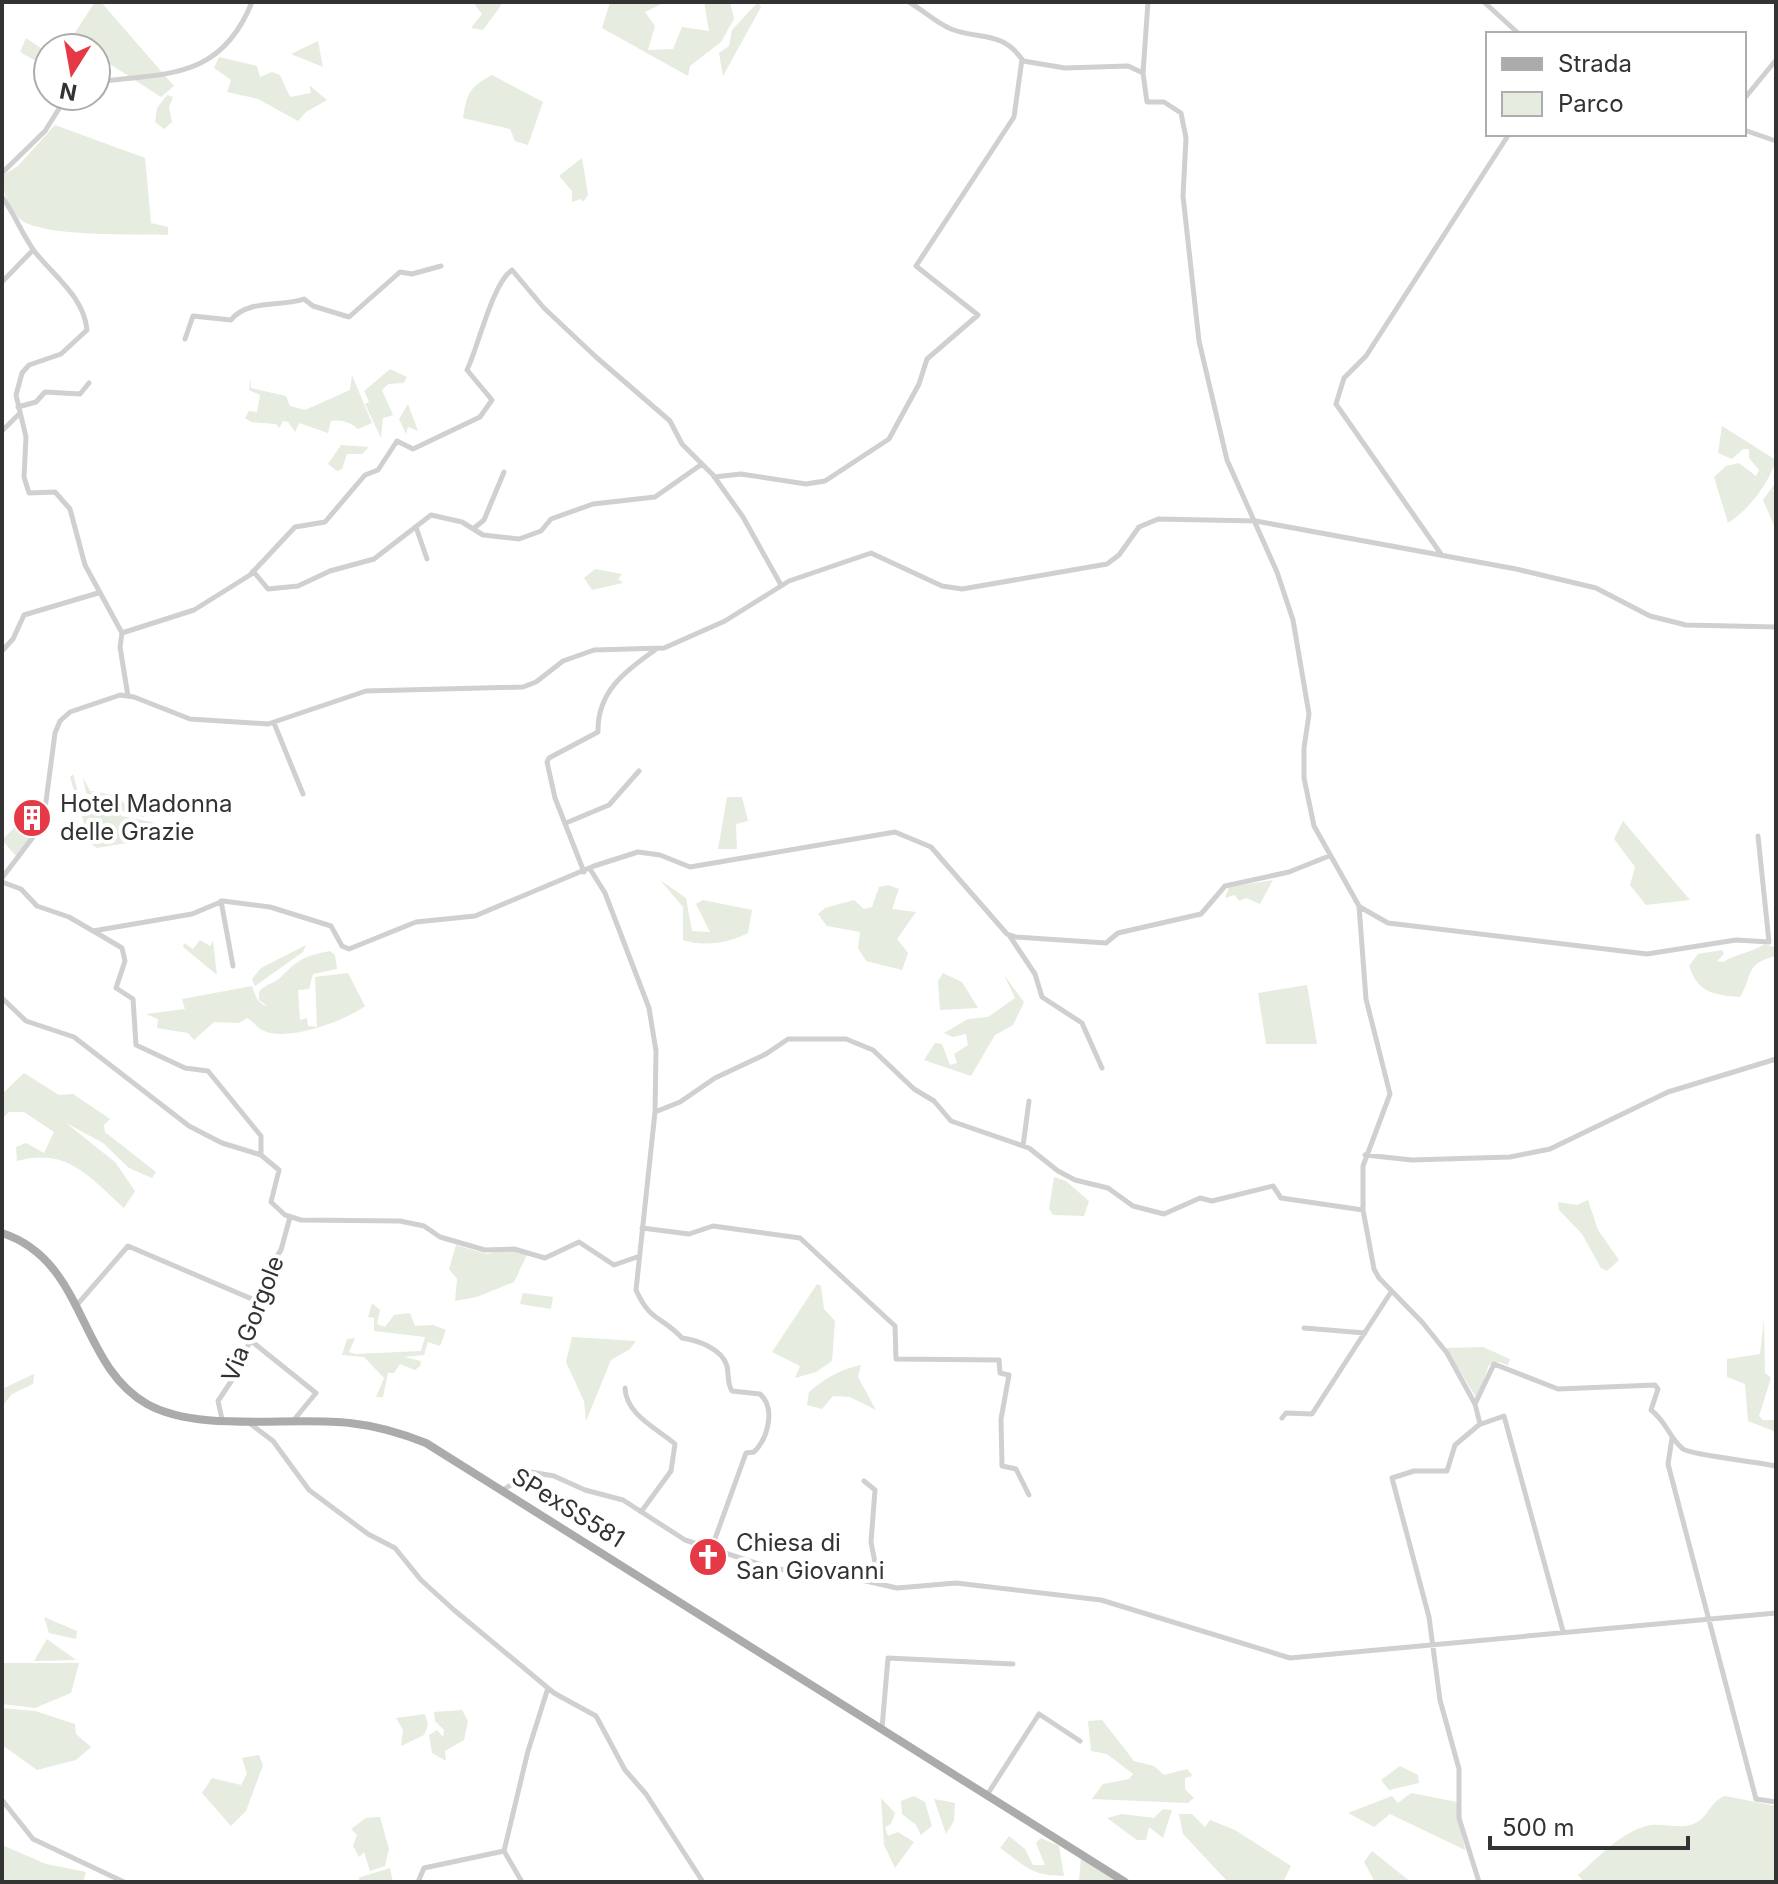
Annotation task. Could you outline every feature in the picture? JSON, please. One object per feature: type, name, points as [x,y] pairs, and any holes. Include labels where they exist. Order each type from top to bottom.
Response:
[{"type":"main road","name":"SPexSS581","points":[[2,1233],[41,1253],[60,1276],[105,1360],[135,1396],[171,1415],[348,1423],[404,1434],[426,1443],[1125,1882]]},
{"type":"street","points":[[112,81],[166,76],[196,68],[239,28],[252,2]]},
{"type":"street","points":[[714,477],[741,474],[767,480],[819,483],[889,439],[919,384],[927,359],[978,315],[916,266],[1014,117],[1022,59],[1016,50],[985,34],[948,28],[909,2]]},
{"type":"street","points":[[1148,2],[1143,73],[1147,102],[1164,102],[1181,113],[1186,138],[1183,196],[1199,341],[1227,460],[1256,521],[1293,620],[1309,714],[1304,778],[1314,826],[1359,906],[1368,1010],[1390,1094],[1365,1155],[1363,1210],[1374,1269],[1447,1353],[1475,1404],[1480,1424]]},
{"type":"street","points":[[1484,2],[1517,32]]},
{"type":"street","points":[[1022,59],[1065,68],[1128,66],[1143,73]]},
{"type":"street","points":[[1746,97],[1776,60]]},
{"type":"street","points":[[2,173],[45,131],[57,112]]},
{"type":"street","points":[[1746,131],[1776,141]]},
{"type":"street","points":[[1441,554],[1336,404],[1344,378],[1366,356],[1508,136]]},
{"type":"street","points":[[2,197],[33,250],[80,306],[87,330],[61,354],[29,365],[22,373],[16,395],[26,437],[26,488],[29,493],[55,492],[64,498],[85,565],[122,633],[120,647],[128,696]]},
{"type":"street","points":[[2,282],[33,250]]},
{"type":"street","points":[[185,339],[188,323],[193,316],[231,320],[236,313],[263,303],[292,304],[304,299],[313,306],[349,317],[400,272],[412,274],[441,266]]},
{"type":"street","points":[[122,633],[185,614],[253,571],[295,527],[325,522],[365,475],[378,470],[397,441],[413,449],[482,414],[492,400],[467,370],[481,342],[491,304],[508,271],[521,279],[544,308],[596,357],[670,421],[682,444],[714,477],[743,517],[781,585]]},
{"type":"street","points":[[2,431],[19,411],[36,402],[45,392],[80,394],[89,383]]},
{"type":"street","points":[[253,571],[268,589],[298,586],[330,571],[383,555],[431,515],[455,520],[483,535],[519,539],[541,531],[551,519],[593,504],[655,497],[702,464]]},
{"type":"street","points":[[473,529],[484,520],[504,472]]},
{"type":"street","points":[[712,1547],[746,1453],[754,1452],[763,1443],[769,1421],[768,1403],[760,1394],[732,1391],[727,1368],[718,1350],[691,1337],[682,1338],[672,1327],[649,1314],[636,1290],[641,1263],[637,1257],[655,1112],[656,1051],[651,1013],[605,893],[587,870],[552,788],[547,767],[549,758],[598,732],[598,711],[622,674],[656,650],[725,621],[781,585],[871,553],[942,586],[962,589],[1107,564],[1119,555],[1139,527],[1158,519],[1256,521],[1441,554],[1596,588],[1650,616],[1686,625],[1776,627]]},
{"type":"street","points":[[416,527],[427,559]]},
{"type":"street","points":[[2,651],[13,639],[24,615],[50,610],[98,593]]},
{"type":"street","points":[[261,1155],[261,1136],[208,1071],[185,1068],[136,1045],[133,999],[116,988],[125,961],[122,948],[69,917],[37,906],[21,889],[2,880],[43,824],[49,759],[60,721],[84,706],[128,696],[190,719],[274,723],[355,692],[523,687],[579,654],[620,646],[656,650]]},
{"type":"street","points":[[274,723],[303,794]]},
{"type":"street","points":[[566,823],[609,805],[639,771]]},
{"type":"street","points":[[93,931],[192,914],[221,901],[270,907],[331,926],[342,946],[349,949],[416,922],[475,916],[638,852],[660,855],[690,867],[895,832],[931,847],[1008,934],[1035,974],[1042,997],[1082,1023],[1102,1068]]},
{"type":"street","points":[[1359,906],[1388,923],[1647,954],[1736,940],[1769,942],[1758,836]]},
{"type":"street","points":[[1008,934],[1106,943],[1118,933],[1201,914],[1225,886],[1289,872],[1329,856]]},
{"type":"street","points":[[221,901],[233,966]]},
{"type":"street","points":[[2,998],[26,1021],[74,1037],[189,1126],[222,1143],[261,1155],[278,1168],[271,1202],[290,1217],[400,1221],[424,1226],[440,1237],[485,1250],[514,1249],[545,1258],[579,1242],[614,1265],[637,1257]]},
{"type":"street","points":[[655,1112],[680,1102],[715,1078],[766,1054],[788,1039],[846,1039],[873,1050],[914,1089],[934,1101],[951,1121],[1023,1146],[1075,1180],[1108,1188],[1133,1206],[1152,1213],[1173,1213],[1200,1198],[1212,1201],[1273,1186],[1281,1198],[1363,1210]]},
{"type":"street","points":[[1365,1155],[1412,1160],[1510,1157],[1550,1149],[1668,1092],[1776,1059]]},
{"type":"street","points":[[1023,1146],[1029,1101]]},
{"type":"street","name":"Via Gorgole","points":[[222,1419],[218,1401],[236,1374],[250,1340],[259,1302],[290,1217]]},
{"type":"street","points":[[642,1228],[689,1234],[713,1226],[800,1238],[890,1320],[896,1332],[896,1359],[999,1360],[1000,1373],[1009,1375],[1001,1419],[1002,1466],[1016,1469],[1029,1495]]},
{"type":"street","points":[[76,1306],[128,1246],[259,1302]]},
{"type":"street","points":[[1282,1418],[1286,1413],[1312,1414],[1391,1292]]},
{"type":"street","points":[[1304,1328],[1365,1333]]},
{"type":"street","points":[[250,1340],[316,1393],[292,1421]]},
{"type":"street","points":[[1475,1404],[1494,1364],[1558,1389],[1655,1385],[1658,1389],[1651,1410],[1666,1421],[1672,1438],[1668,1464],[1756,1799],[1776,1802]]},
{"type":"street","points":[[625,1388],[627,1401],[643,1416],[649,1428],[675,1444],[671,1471],[641,1512]]},
{"type":"street","points":[[1479,1882],[1461,1830],[1459,1769],[1440,1700],[1433,1643],[1392,1478],[1414,1471],[1447,1471],[1455,1445],[1480,1424],[1504,1416],[1563,1631]]},
{"type":"street","points":[[243,1419],[273,1441],[303,1485],[368,1534],[395,1548],[421,1580],[548,1688],[596,1716],[625,1770],[646,1794],[703,1882]]},
{"type":"street","points":[[1672,1438],[1691,1453],[1704,1452],[1776,1466]]},
{"type":"street","points":[[503,1490],[531,1472],[554,1476],[585,1490],[623,1500],[685,1540],[794,1572],[826,1572],[911,1589],[956,1583],[1101,1600],[1290,1658],[1776,1613]]},
{"type":"street","points":[[864,1481],[875,1490],[871,1542],[879,1583]]},
{"type":"street","points":[[882,1728],[888,1658],[1013,1664]]},
{"type":"street","points":[[522,1882],[504,1851],[528,1751],[548,1688]]},
{"type":"street","points":[[987,1795],[1039,1714],[1080,1741]]},
{"type":"street","points":[[2,1800],[33,1839],[124,1882]]},
{"type":"street","points":[[418,1882],[424,1868],[504,1851]]},
{"type":"green space","points":[[95,2],[101,2],[174,86],[161,97],[112,65],[112,32],[75,32]]},
{"type":"green space","points":[[473,2],[502,4],[483,30],[471,28],[482,14]]},
{"type":"green space","points":[[610,2],[666,2],[645,12],[655,26],[648,50],[673,49],[682,27],[709,31],[704,2],[730,2],[734,19],[721,42],[690,66],[688,76],[602,28]]},
{"type":"green space","points":[[758,2],[761,7],[723,76],[719,53],[729,46],[732,30]]},
{"type":"green space","points":[[26,38],[32,42],[32,59],[20,52]]},
{"type":"green space","points":[[318,41],[323,67],[291,54]]},
{"type":"green space","points":[[219,57],[257,66],[260,77],[272,72],[280,75],[290,97],[311,93],[309,85],[327,100],[306,112],[298,121],[258,99],[227,92],[231,80],[214,68]]},
{"type":"green space","points":[[492,75],[543,102],[528,145],[515,141],[510,129],[463,118],[470,92]]},
{"type":"green space","points":[[167,95],[173,97],[169,107],[172,122],[164,129],[155,122],[157,108]]},
{"type":"green space","points":[[55,125],[145,158],[151,223],[168,227],[168,235],[69,232],[21,220],[7,200],[2,176],[18,166]]},
{"type":"green space","points":[[582,158],[588,195],[583,202],[581,199],[572,202],[572,191],[559,176]]},
{"type":"green space","points":[[390,369],[407,377],[404,383],[388,384],[382,390],[393,415],[383,418],[381,438],[365,404],[369,402],[364,391]]},
{"type":"green space","points":[[352,375],[372,423],[358,429],[349,423],[334,420],[328,433],[299,423],[295,432],[288,422],[283,421],[279,428],[276,424],[251,422],[245,418],[249,411],[257,412],[260,395],[249,390],[251,378],[251,388],[286,396],[290,406],[305,410],[350,390]]},
{"type":"green space","points":[[408,404],[418,431],[408,427],[406,434],[399,419]]},
{"type":"green space","points":[[1722,426],[1776,460],[1757,495],[1744,511],[1728,523],[1714,477],[1726,466],[1739,463],[1756,476],[1759,470],[1749,458],[1749,449],[1743,449],[1732,459],[1718,453]]},
{"type":"green space","points":[[341,445],[369,447],[362,454],[347,454],[342,469],[337,471],[328,464]]},
{"type":"green space","points":[[1776,482],[1776,489],[1772,490],[1776,492],[1776,530],[1763,500]]},
{"type":"green space","points":[[595,569],[622,574],[618,579],[623,583],[592,590],[584,578]]},
{"type":"green space","points":[[73,774],[80,799],[86,796],[101,805],[98,798],[86,793],[83,777],[90,791],[118,796],[130,810],[144,808],[157,813],[147,813],[144,817],[124,812],[110,800],[122,816],[156,823],[156,838],[97,848],[90,843],[70,777]]},
{"type":"green space","points":[[727,797],[742,797],[748,821],[736,824],[737,849],[718,849]]},
{"type":"green space","points":[[40,802],[39,827],[16,856],[2,840]]},
{"type":"green space","points":[[1623,821],[1690,900],[1646,905],[1630,885],[1635,867],[1614,839]]},
{"type":"green space","points":[[660,880],[686,898],[692,931],[710,932],[696,904],[703,900],[752,910],[748,933],[716,943],[683,940],[683,907]]},
{"type":"green space","points":[[1273,880],[1260,904],[1246,898],[1239,901],[1235,895],[1225,898],[1229,887]]},
{"type":"green space","points":[[888,885],[899,889],[892,909],[916,912],[897,939],[908,953],[902,970],[866,961],[858,948],[860,932],[827,926],[818,914],[825,908],[854,900],[864,909],[872,907],[879,887]]},
{"type":"green space","points":[[200,940],[210,946],[213,941],[217,975],[183,947],[184,943],[193,949]]},
{"type":"green space","points":[[1765,944],[1776,948],[1776,956],[1754,967],[1740,997],[1708,991],[1697,982],[1689,966],[1698,954],[1722,950],[1724,954],[1717,961],[1723,962]]},
{"type":"green space","points":[[306,945],[303,952],[255,986],[252,979],[261,968]]},
{"type":"green space","points":[[330,951],[335,955],[337,969],[313,974],[309,989],[298,990],[300,1020],[307,1018],[308,1026],[317,1027],[315,977],[348,973],[365,1006],[330,1024],[299,1032],[285,1034],[262,1030],[247,1018],[239,1023],[214,1022],[194,1040],[188,1033],[157,1028],[158,1019],[146,1014],[185,1009],[182,999],[252,986],[259,1001],[267,1006],[259,1000],[261,989],[302,960]]},
{"type":"green space","points":[[943,973],[962,982],[978,1008],[940,1010],[938,981]]},
{"type":"green space","points":[[1004,975],[1024,1002],[1013,1025],[995,1035],[971,1076],[924,1060],[935,1043],[942,1044],[950,1065],[957,1063],[954,1054],[968,1045],[966,1034],[953,1037],[944,1033],[968,1019],[988,1017],[1015,998]]},
{"type":"green space","points":[[1307,985],[1317,1044],[1266,1044],[1258,993]]},
{"type":"green space","points":[[24,1073],[59,1095],[73,1094],[110,1119],[104,1125],[105,1132],[156,1172],[152,1178],[129,1168],[103,1143],[66,1123],[115,1162],[135,1191],[124,1208],[88,1176],[64,1162],[50,1158],[17,1161],[16,1147],[26,1143],[44,1153],[54,1132],[24,1112],[9,1112],[2,1119],[2,1094]]},
{"type":"green space","points":[[1054,1177],[1066,1181],[1089,1201],[1084,1216],[1053,1215],[1049,1209]]},
{"type":"green space","points":[[1588,1200],[1598,1230],[1619,1260],[1607,1271],[1601,1268],[1582,1234],[1559,1210],[1558,1202],[1577,1205]]},
{"type":"green space","points":[[456,1245],[487,1254],[506,1249],[527,1255],[514,1282],[477,1297],[455,1301],[457,1279],[449,1269]]},
{"type":"green space","points":[[817,1284],[821,1286],[824,1309],[835,1321],[832,1361],[816,1372],[795,1378],[800,1366],[772,1352]]},
{"type":"green space","points":[[523,1293],[553,1297],[551,1309],[520,1304]]},
{"type":"green space","points":[[372,1303],[380,1310],[377,1324],[385,1327],[394,1315],[410,1313],[415,1326],[433,1325],[446,1330],[440,1346],[428,1342],[424,1355],[404,1357],[421,1361],[415,1370],[400,1364],[394,1373],[388,1373],[383,1397],[376,1397],[384,1378],[364,1357],[342,1355],[347,1339],[355,1338],[349,1352],[356,1354],[421,1351],[425,1337],[374,1331],[374,1318],[368,1317]]},
{"type":"green space","points":[[1764,1319],[1765,1373],[1771,1378],[1759,1416],[1763,1420],[1776,1420],[1776,1432],[1748,1421],[1745,1384],[1727,1377],[1727,1359],[1760,1354]]},
{"type":"green space","points":[[572,1337],[636,1341],[630,1349],[611,1360],[586,1421],[584,1401],[566,1362]]},
{"type":"green space","points":[[1483,1347],[1510,1359],[1508,1365],[1499,1362],[1489,1365],[1477,1399],[1446,1348]]},
{"type":"green space","points":[[861,1365],[858,1377],[876,1410],[850,1397],[833,1396],[822,1409],[807,1405],[809,1392],[821,1383]]},
{"type":"green space","points":[[34,1374],[33,1384],[12,1394],[4,1404],[2,1389]]},
{"type":"green space","points":[[44,1617],[77,1631],[76,1639],[49,1633]]},
{"type":"green space","points":[[47,1639],[76,1660],[34,1661]]},
{"type":"green space","points":[[2,1663],[79,1663],[71,1693],[35,1708],[2,1704]]},
{"type":"green space","points":[[2,1708],[35,1711],[75,1724],[76,1734],[91,1747],[76,1760],[37,1770],[2,1745]]},
{"type":"green space","points":[[462,1710],[468,1721],[464,1740],[445,1751],[446,1761],[432,1753],[429,1735],[437,1730],[443,1737],[444,1730],[435,1721],[434,1712]]},
{"type":"green space","points":[[425,1714],[428,1725],[424,1735],[401,1746],[403,1730],[396,1718]]},
{"type":"green space","points":[[1102,1720],[1134,1761],[1154,1766],[1164,1775],[1187,1769],[1193,1776],[1185,1778],[1185,1789],[1194,1798],[1188,1803],[1092,1799],[1103,1784],[1129,1779],[1133,1774],[1107,1754],[1091,1751],[1088,1721]]},
{"type":"green space","points":[[259,1755],[263,1765],[246,1811],[231,1826],[202,1793],[212,1778],[241,1785],[247,1774],[242,1758]]},
{"type":"green space","points":[[1400,1766],[1418,1775],[1419,1783],[1389,1790],[1381,1780]]},
{"type":"green space","points":[[1411,1793],[1457,1802],[1465,1850],[1390,1814],[1374,1827],[1348,1813],[1392,1796],[1398,1803]]},
{"type":"green space","points":[[914,1796],[925,1802],[932,1826],[921,1835],[916,1825],[902,1814],[901,1801]]},
{"type":"green space","points":[[1725,1796],[1776,1806],[1776,1882],[1584,1882],[1578,1875],[1625,1835],[1649,1825],[1693,1824]]},
{"type":"green space","points":[[881,1798],[895,1813],[891,1824],[885,1827],[888,1836],[898,1832],[914,1842],[895,1868],[884,1845]]},
{"type":"green space","points":[[934,1799],[955,1803],[954,1821],[946,1834]]},
{"type":"green space","points":[[1163,1809],[1172,1810],[1163,1838],[1149,1827],[1146,1840],[1137,1840],[1107,1818],[1122,1814],[1154,1818]]},
{"type":"green space","points":[[1179,1814],[1192,1814],[1205,1827],[1210,1820],[1235,1830],[1291,1866],[1283,1882],[1227,1881],[1183,1834]]},
{"type":"green space","points":[[380,1817],[389,1849],[385,1866],[370,1871],[364,1852],[359,1857],[353,1846],[357,1835],[351,1829],[366,1818]]},
{"type":"green space","points":[[1009,1836],[1025,1849],[1033,1865],[1045,1865],[1036,1843],[1041,1838],[1059,1846],[1064,1876],[1043,1874],[1023,1865],[1000,1848]]},
{"type":"green space","points":[[2,1845],[46,1864],[86,1872],[83,1882],[2,1882]]},
{"type":"green space","points":[[1372,1851],[1411,1882],[1375,1882],[1364,1862]]},
{"type":"green space","points":[[1081,1857],[1119,1882],[1079,1882]]},
{"type":"green space","points":[[390,1868],[393,1882],[362,1882],[358,1878]]},
{"type":"place","name":"Hotel Madonna delle Grazie","points":[[32,818]]},
{"type":"place","name":"Chiesa di San Giovanni","points":[[708,1557]]}]
